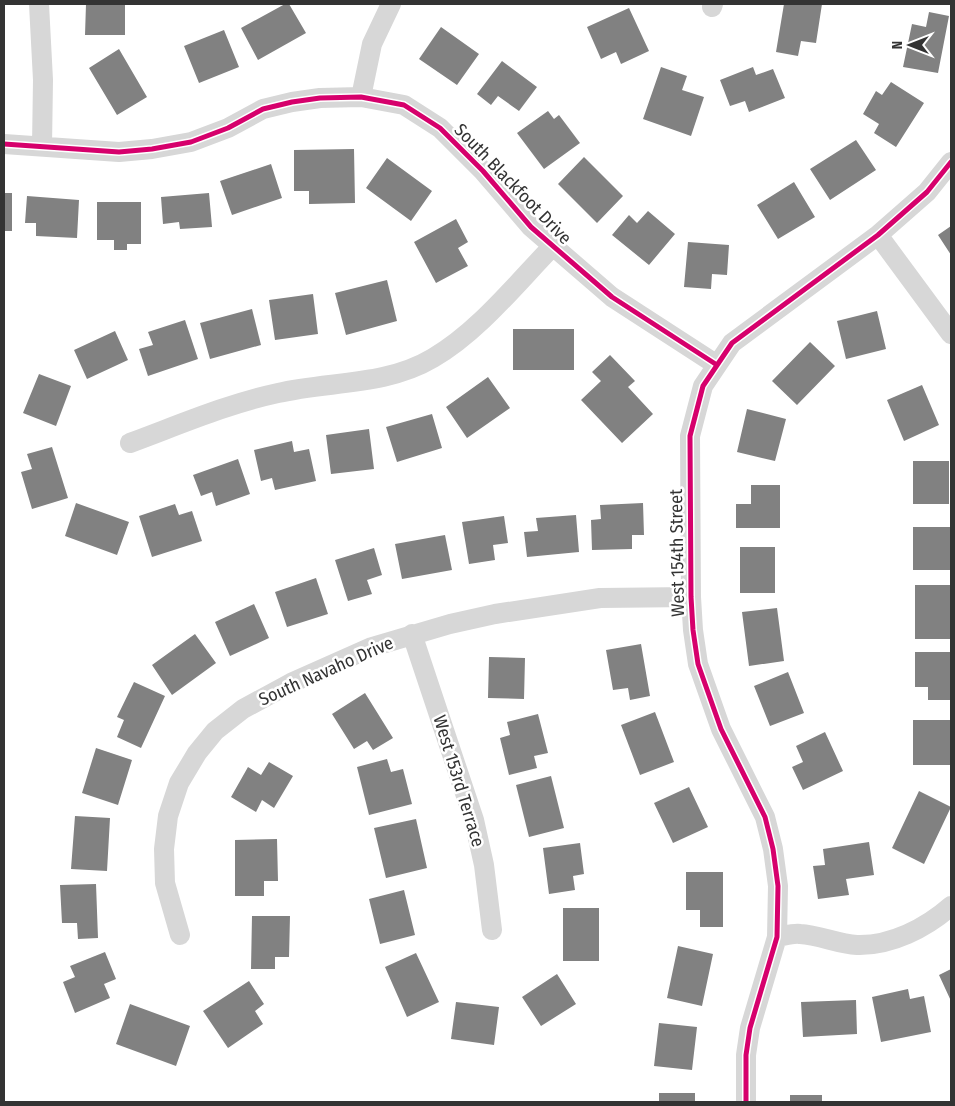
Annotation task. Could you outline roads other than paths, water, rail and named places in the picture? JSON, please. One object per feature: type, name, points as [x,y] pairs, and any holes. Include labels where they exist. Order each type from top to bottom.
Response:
[{"type":"street","points":[[39,4],[43,80],[42,146]]},
{"type":"street","points":[[361,97],[372,44],[391,4]]},
{"type":"street","name":"South Blackfoot Drive","points":[[4,144],[120,152],[152,149],[191,142],[228,128],[263,109],[292,102],[320,98],[361,97],[404,104],[440,128],[552,247],[634,313],[717,365]]},
{"type":"street","name":"West 154th Street","points":[[746,1102],[746,1055],[750,1028],[777,937],[778,886],[773,849],[765,817],[735,758],[708,697],[696,647],[691,597],[690,436],[703,386],[732,343],[878,235],[927,192],[951,162]]},
{"type":"street","points":[[878,235],[951,334]]},
{"type":"street","points":[[130,443],[210,413],[279,393],[362,382],[403,372],[433,358],[464,337],[552,247]]},
{"type":"street","name":"South Navaho Drive","points":[[180,935],[165,883],[164,849],[168,816],[179,783],[197,753],[215,730],[243,709],[291,683],[372,647],[412,634],[495,614],[600,598],[691,597]]},
{"type":"street","name":"West 153rd Terrace","points":[[412,634],[474,820],[484,865],[492,930]]},
{"type":"street","points":[[777,937],[799,934],[857,945],[882,942],[913,932],[936,919],[951,906]]}]
